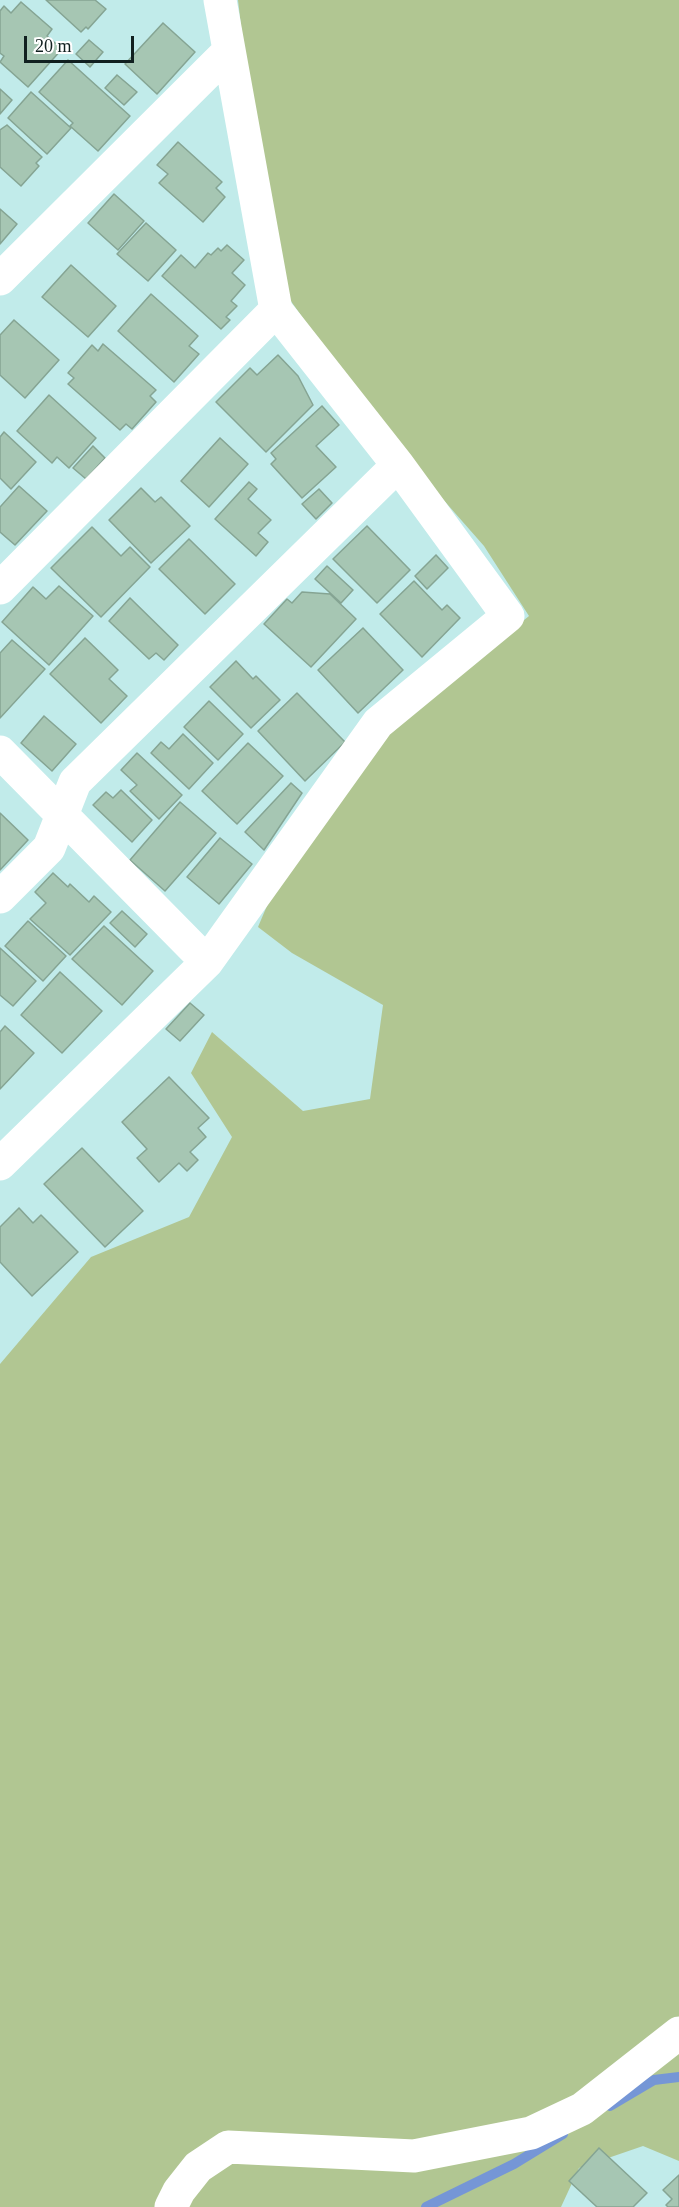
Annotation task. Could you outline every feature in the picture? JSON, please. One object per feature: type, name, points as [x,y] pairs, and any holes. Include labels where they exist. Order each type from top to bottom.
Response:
[{"type":"street","points":[[0,1164],[207,962],[378,723],[507,616],[398,465],[276,310],[220,0]]},
{"type":"street","points":[[0,279],[229,51]]},
{"type":"street","points":[[0,588],[276,310]]},
{"type":"street","points":[[0,897],[49,848],[75,782],[398,465]]},
{"type":"street","points":[[0,752],[207,962]]},
{"type":"street","points":[[171,2207],[179,2191],[198,2167],[228,2146],[414,2156],[531,2133],[582,2109],[679,2033]]},
{"type":"green space","points":[[238,0],[679,0],[679,2161],[643,2146],[579,2168],[561,2207],[0,2207],[0,1364],[91,1257],[189,1217],[232,1137],[191,1073],[212,1032],[303,1111],[370,1099],[383,1005],[292,953],[258,927],[269,901],[391,730],[529,616],[484,546],[382,430],[288,297],[257,165]]},
{"type":"building","points":[[46,0],[95,0],[106,9],[88,29],[86,27],[81,32]]},
{"type":"building","points":[[21,2],[52,29],[47,36],[62,49],[28,87],[0,62],[4,56],[0,53],[0,11],[4,6],[11,13]]},
{"type":"building","points":[[163,23],[195,52],[157,94],[125,64]]},
{"type":"building","points":[[89,40],[103,52],[90,67],[76,54]]},
{"type":"building","points":[[68,60],[130,116],[98,151],[70,126],[73,123],[39,92]]},
{"type":"building","points":[[117,75],[137,92],[124,105],[105,88]]},
{"type":"building","points":[[0,89],[12,100],[0,114]]},
{"type":"building","points":[[31,92],[71,128],[47,154],[8,118]]},
{"type":"building","points":[[7,125],[42,157],[36,163],[39,166],[21,186],[0,167],[0,130]]},
{"type":"building","points":[[178,142],[222,182],[216,188],[225,197],[203,222],[159,183],[168,174],[157,165]]},
{"type":"building","points":[[114,194],[144,221],[118,250],[88,223]]},
{"type":"building","points":[[0,209],[17,224],[0,244]]},
{"type":"building","points":[[146,223],[176,250],[148,281],[117,254]]},
{"type":"building","points":[[227,245],[244,260],[232,273],[245,285],[231,301],[237,306],[226,317],[230,320],[221,329],[162,276],[181,255],[195,268],[208,253],[211,255],[218,248],[221,251]]},
{"type":"building","points":[[71,265],[116,306],[88,337],[42,297]]},
{"type":"building","points":[[151,294],[198,336],[189,346],[199,354],[174,382],[118,331]]},
{"type":"building","points":[[14,320],[59,360],[25,398],[0,375],[0,335]]},
{"type":"building","points":[[103,344],[156,390],[150,396],[156,402],[132,429],[126,424],[120,430],[68,384],[74,378],[68,373],[92,345],[98,351]]},
{"type":"building","points":[[278,355],[298,376],[313,405],[266,452],[216,402],[250,368],[257,375]]},
{"type":"building","points":[[49,395],[96,438],[69,468],[57,457],[52,463],[17,431]]},
{"type":"building","points":[[322,406],[339,425],[316,446],[336,467],[302,498],[271,464],[276,459],[271,453]]},
{"type":"building","points":[[4,432],[36,462],[11,489],[0,478],[0,437]]},
{"type":"building","points":[[220,438],[248,464],[209,507],[181,481]]},
{"type":"building","points":[[93,446],[105,458],[86,479],[73,468]]},
{"type":"building","points":[[249,482],[257,489],[248,499],[271,520],[258,533],[268,542],[256,556],[215,519]]},
{"type":"building","points":[[19,486],[47,511],[15,545],[0,532],[0,507]]},
{"type":"building","points":[[141,488],[155,502],[161,497],[190,526],[151,563],[109,520]]},
{"type":"building","points":[[319,489],[332,503],[316,519],[302,504]]},
{"type":"building","points":[[367,526],[410,570],[377,603],[333,559]]},
{"type":"building","points":[[92,527],[121,556],[130,547],[150,567],[101,617],[51,568]]},
{"type":"building","points":[[189,539],[235,584],[205,614],[159,569]]},
{"type":"building","points":[[436,555],[448,568],[427,589],[415,576]]},
{"type":"building","points":[[327,566],[353,590],[341,603],[315,579]]},
{"type":"building","points":[[414,581],[442,610],[447,605],[460,618],[422,657],[380,614]]},
{"type":"building","points":[[59,586],[93,616],[49,665],[2,622],[33,587],[46,599]]},
{"type":"building","points":[[302,592],[330,594],[356,619],[311,667],[264,624],[287,599],[292,603]]},
{"type":"building","points":[[130,598],[178,645],[164,660],[156,653],[149,659],[109,621]]},
{"type":"building","points":[[363,628],[403,670],[358,713],[318,670]]},
{"type":"building","points":[[85,638],[118,670],[109,679],[127,696],[101,723],[50,674]]},
{"type":"building","points":[[12,640],[45,669],[0,718],[0,653]]},
{"type":"building","points":[[236,661],[253,679],[256,676],[280,700],[251,728],[210,687]]},
{"type":"building","points":[[297,693],[345,742],[305,781],[258,731]]},
{"type":"building","points":[[209,701],[243,734],[218,760],[184,727]]},
{"type":"building","points":[[44,716],[76,744],[52,771],[21,743]]},
{"type":"building","points":[[183,734],[213,763],[189,789],[151,753],[161,742],[169,749]]},
{"type":"building","points":[[248,743],[283,776],[237,824],[202,791]]},
{"type":"building","points":[[137,753],[182,795],[159,819],[130,791],[137,785],[121,770]]},
{"type":"building","points":[[291,783],[302,793],[264,850],[245,832]]},
{"type":"building","points":[[121,790],[152,820],[132,842],[93,805],[106,792],[113,798]]},
{"type":"building","points":[[180,802],[216,833],[165,891],[130,860]]},
{"type":"building","points":[[0,813],[28,840],[0,870]]},
{"type":"building","points":[[220,838],[252,864],[219,904],[187,877]]},
{"type":"building","points":[[53,873],[68,887],[70,884],[89,902],[94,896],[111,912],[70,955],[30,919],[46,903],[35,892]]},
{"type":"building","points":[[122,911],[147,934],[135,947],[110,923]]},
{"type":"building","points":[[28,921],[66,956],[43,981],[5,946]]},
{"type":"building","points":[[104,926],[153,971],[122,1005],[72,959]]},
{"type":"building","points":[[0,948],[36,981],[13,1006],[0,995]]},
{"type":"building","points":[[60,972],[102,1011],[62,1053],[21,1015]]},
{"type":"building","points":[[190,1003],[204,1015],[180,1041],[166,1029]]},
{"type":"building","points":[[5,1026],[34,1053],[0,1089],[0,1032]]},
{"type":"building","points":[[169,1077],[209,1118],[198,1128],[206,1137],[190,1152],[198,1160],[187,1171],[179,1163],[159,1182],[137,1158],[147,1149],[122,1122]]},
{"type":"building","points":[[82,1148],[143,1211],[105,1247],[44,1184]]},
{"type":"building","points":[[19,1208],[33,1223],[41,1215],[78,1252],[32,1296],[0,1262],[0,1227]]},
{"type":"building","points":[[599,2148],[647,2193],[633,2207],[597,2207],[569,2181]]},
{"type":"building","points":[[679,2175],[679,2207],[668,2207],[666,2205],[672,2199],[663,2190]]},
{"type":"waterway","points":[[610,2106],[654,2080],[679,2077]]},
{"type":"waterway","points":[[426,2207],[514,2164],[563,2134]]}]
